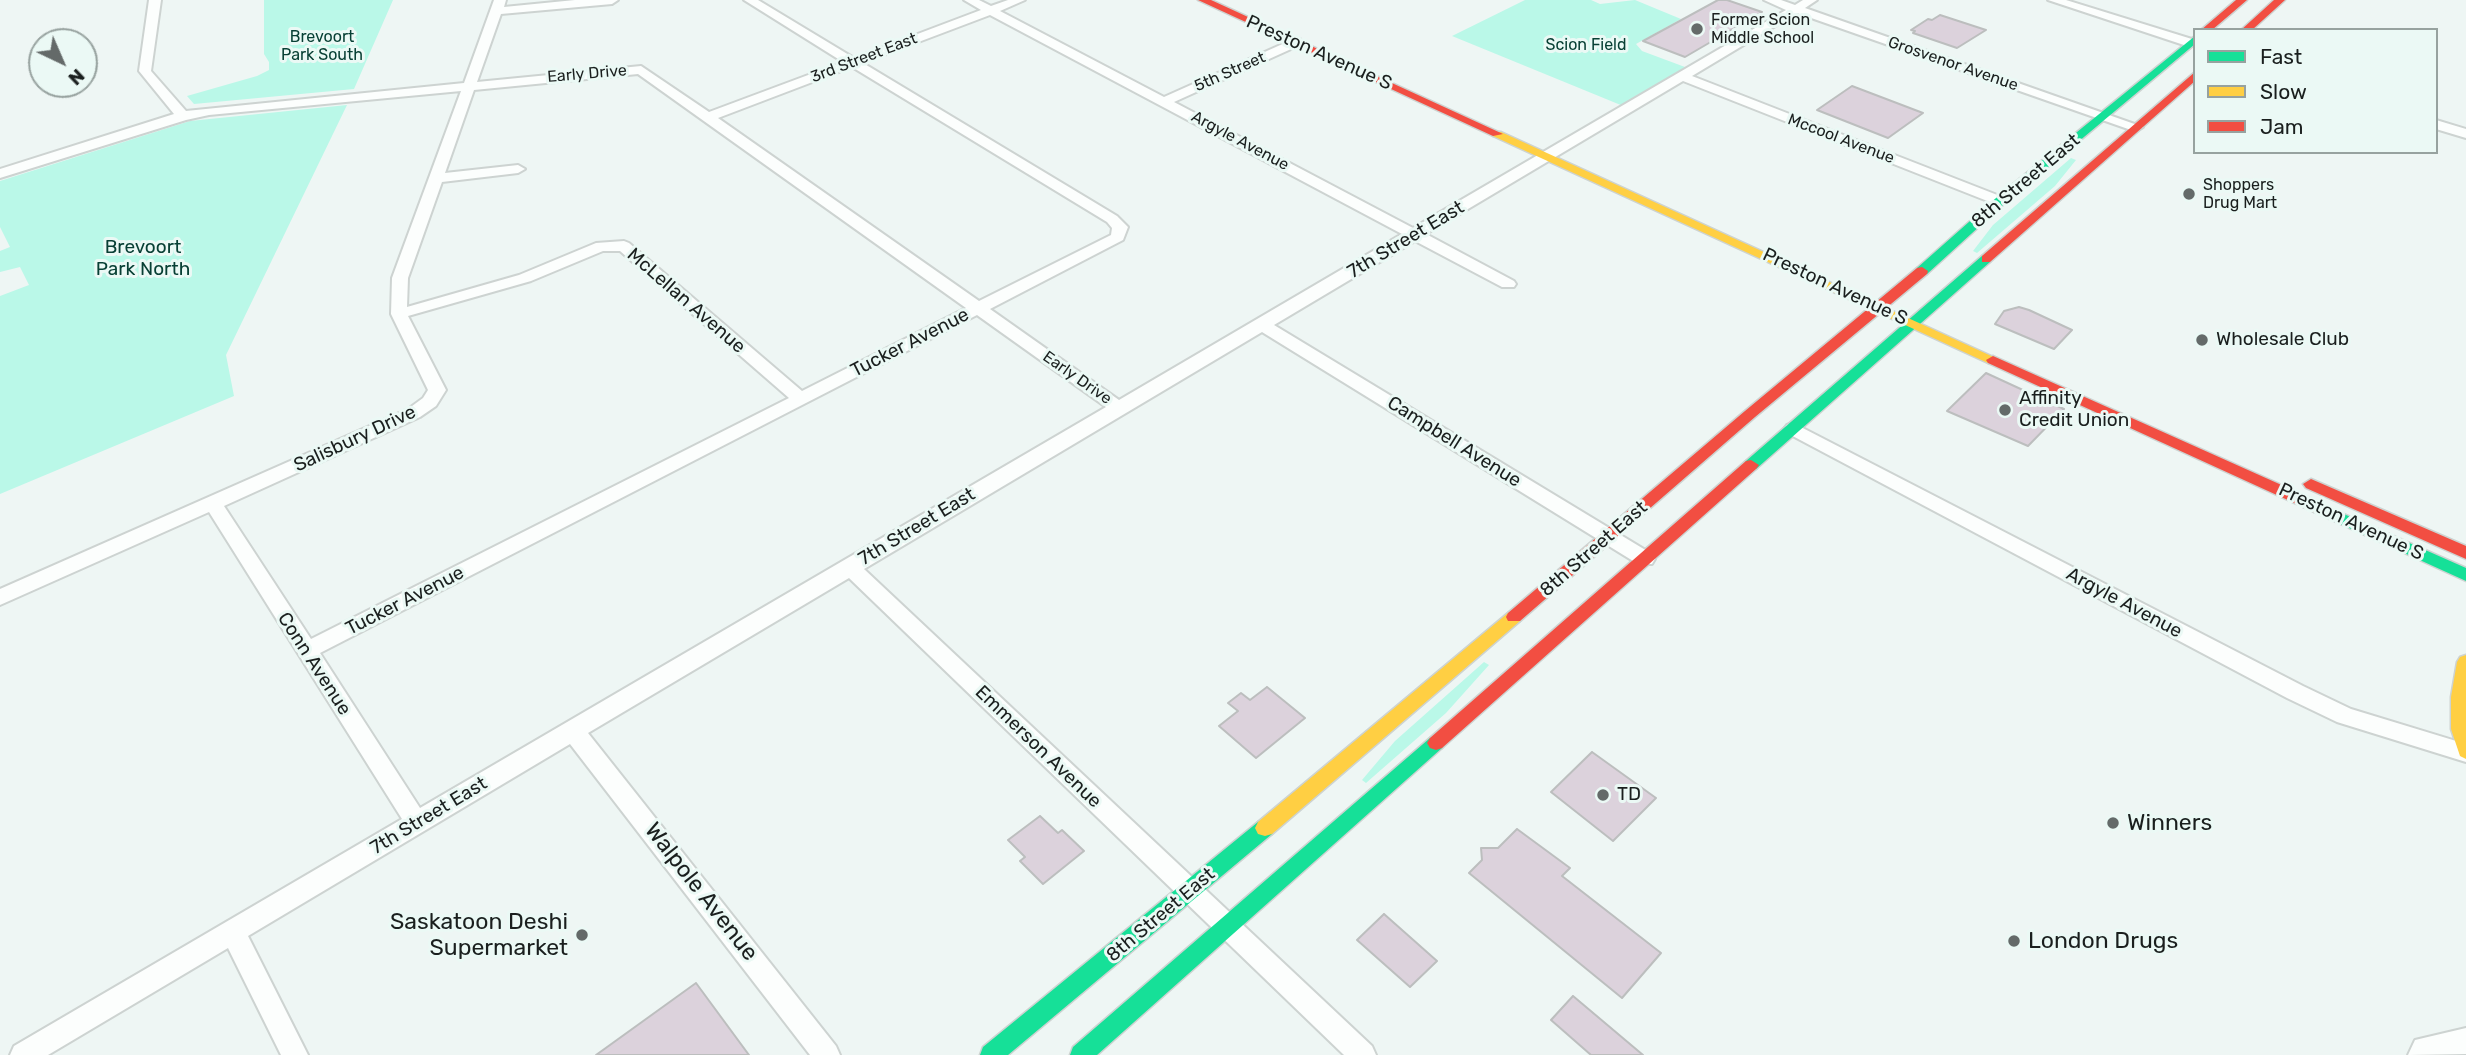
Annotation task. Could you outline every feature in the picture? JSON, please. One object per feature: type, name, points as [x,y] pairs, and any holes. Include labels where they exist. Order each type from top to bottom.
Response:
[{"type":"main road","name":"Preston Avenue S","points":[[1203,0],[1555,152],[1754,233]]},
{"type":"main road","name":"Preston Avenue S","points":[[1234,0],[1913,323],[2466,575]]},
{"type":"main road","points":[[2208,28],[2242,0]]},
{"type":"main road","points":[[2248,28],[2280,0]]},
{"type":"main road","name":"8th Street East","points":[[1081,1055],[1913,323],[1911,303],[2000,201],[2193,42]]},
{"type":"main road","name":"8th Street East","points":[[990,1055],[1190,891],[1609,537],[1750,414],[1881,307],[1911,303],[2137,127],[2191,79]]},
{"type":"main road","name":"Preston Avenue S","points":[[1873,286],[1945,319]]},
{"type":"main road","name":"Preston Avenue S","points":[[2301,480],[2466,553]]},
{"type":"main road","points":[[2465,666],[2460,697],[2460,729],[2466,752]]},
{"type":"street","points":[[155,0],[145,71],[183,116]]},
{"type":"street","points":[[498,5],[612,0]]},
{"type":"street","name":"Tucker Avenue","points":[[306,651],[1118,237],[1120,227],[751,0]]},
{"type":"street","name":"Argyle Avenue","points":[[970,0],[1508,284]]},
{"type":"street","name":"3rd Street East","points":[[709,117],[1019,0]]},
{"type":"street","name":"Grosvenor Avenue","points":[[1770,0],[2137,127]]},
{"type":"street","name":"7th Street East","points":[[23,1055],[1811,0]]},
{"type":"street","points":[[2054,0],[2193,42]]},
{"type":"street","name":"Salisbury Drive","points":[[0,597],[414,413],[430,402],[436,390],[399,314],[400,278],[498,5]]},
{"type":"street","name":"5th Street","points":[[1164,102],[1296,42]]},
{"type":"street","name":"Early Drive","points":[[0,174],[183,116],[470,85],[641,70],[1119,408]]},
{"type":"street","name":"Mccool Avenue","points":[[1682,76],[2000,201]]},
{"type":"street","points":[[2438,125],[2466,134]]},
{"type":"street","points":[[436,177],[518,169]]},
{"type":"street","name":"McLellan Avenue","points":[[399,314],[525,278],[601,246],[624,246],[801,399]]},
{"type":"street","name":"Campbell Avenue","points":[[1263,325],[1645,559]]},
{"type":"street","name":"Argyle Avenue","points":[[1793,429],[2345,716],[2466,752]]},
{"type":"street","name":"Conn Avenue","points":[[213,504],[416,823]]},
{"type":"street","name":"Emmerson Avenue","points":[[850,567],[1363,1055]]},
{"type":"street","name":"Walpole Avenue","points":[[573,731],[827,1055]]},
{"type":"street","points":[[233,931],[295,1055]]},
{"type":"street","points":[[2421,1055],[2424,1049],[2466,1041]]},
{"type":"green space","name":"Brevoort Park South","points":[[264,0],[393,0],[354,89],[194,104],[187,96],[269,70],[269,62],[264,54]]},
{"type":"green space","name":"Scion Field","points":[[1525,0],[1591,0],[1600,4],[1635,0],[1681,19],[1636,44],[1642,51],[1693,70],[1628,108],[1452,36]]},
{"type":"green space","name":"Brevoort Park North","points":[[347,105],[226,355],[234,396],[0,494],[0,296],[29,285],[20,267],[0,272],[0,251],[10,247],[0,227],[0,181],[190,121]]},
{"type":"green space","points":[[2071,158],[2076,160],[2055,186],[1977,253],[1973,251],[1993,225]]},
{"type":"green space","points":[[1484,662],[1489,665],[1446,713],[1366,783],[1362,780],[1395,741]]},
{"type":"building","name":"Former Scion Middle School","points":[[1718,0],[1727,0],[1762,12],[1685,57],[1643,41]]},
{"type":"building","points":[[1940,15],[1986,30],[1957,48],[1911,30]]},
{"type":"building","points":[[1852,86],[1923,113],[1888,138],[1817,110]]},
{"type":"building","points":[[2019,307],[2072,330],[2054,349],[1995,324],[2004,311]]},
{"type":"building","name":"Affinity Credit Union","points":[[1986,373],[2064,409],[2028,446],[1947,411]]},
{"type":"building","points":[[1267,687],[1305,718],[1256,758],[1219,726],[1238,711],[1228,703],[1241,693],[1250,700]]},
{"type":"building","name":"TD","points":[[1592,752],[1656,798],[1613,841],[1551,792]]},
{"type":"building","points":[[1040,816],[1058,833],[1062,830],[1084,851],[1043,884],[1020,861],[1025,857],[1008,840]]},
{"type":"building","points":[[1517,829],[1570,868],[1562,876],[1661,953],[1622,998],[1469,873],[1482,860],[1481,848],[1498,848]]},
{"type":"building","points":[[1384,914],[1437,961],[1410,987],[1357,940]]},
{"type":"building","points":[[696,983],[749,1055],[596,1055]]},
{"type":"building","points":[[1573,996],[1643,1055],[1591,1055],[1551,1020]]},
{"type":"traffic: fast","points":[[1922,271],[2000,201],[2193,41]]},
{"type":"traffic: fast","points":[[1751,465],[1986,259]]},
{"type":"traffic: fast","points":[[2319,508],[2466,575]]},
{"type":"traffic: fast","points":[[1081,1055],[1436,743]]},
{"type":"traffic: fast","points":[[991,1055],[1265,828]]},
{"type":"traffic: slow","points":[[1497,134],[1993,360]]},
{"type":"traffic: slow","points":[[1265,828],[1514,617]]},
{"type":"traffic: slow","points":[[2466,662],[2460,697],[2460,729],[2466,751]]},
{"type":"traffic: jam","points":[[1203,0],[1497,134]]},
{"type":"traffic: jam","points":[[2208,28],[2242,0]]},
{"type":"traffic: jam","points":[[2248,28],[2280,0]]},
{"type":"traffic: jam","points":[[1986,259],[2193,77]]},
{"type":"traffic: jam","points":[[1514,617],[1750,414],[1922,271]]},
{"type":"traffic: jam","points":[[1993,360],[2319,508]]},
{"type":"traffic: jam","points":[[1436,743],[1751,465]]},
{"type":"traffic: jam","points":[[2311,484],[2466,553]]},
{"type":"place","name":"Former Scion Middle School","points":[[1697,29]]},
{"type":"place","name":"Shoppers Drug Mart","points":[[2189,194]]},
{"type":"place","name":"Wholesale Club","points":[[2202,340]]},
{"type":"place","name":"Affinity Credit Union","points":[[2005,410]]},
{"type":"place","name":"TD","points":[[1603,795]]},
{"type":"place","name":"Winners","points":[[2113,823]]},
{"type":"place","name":"Saskatoon Deshi Supermarket","points":[[582,935]]},
{"type":"place","name":"London Drugs","points":[[2014,941]]}]
